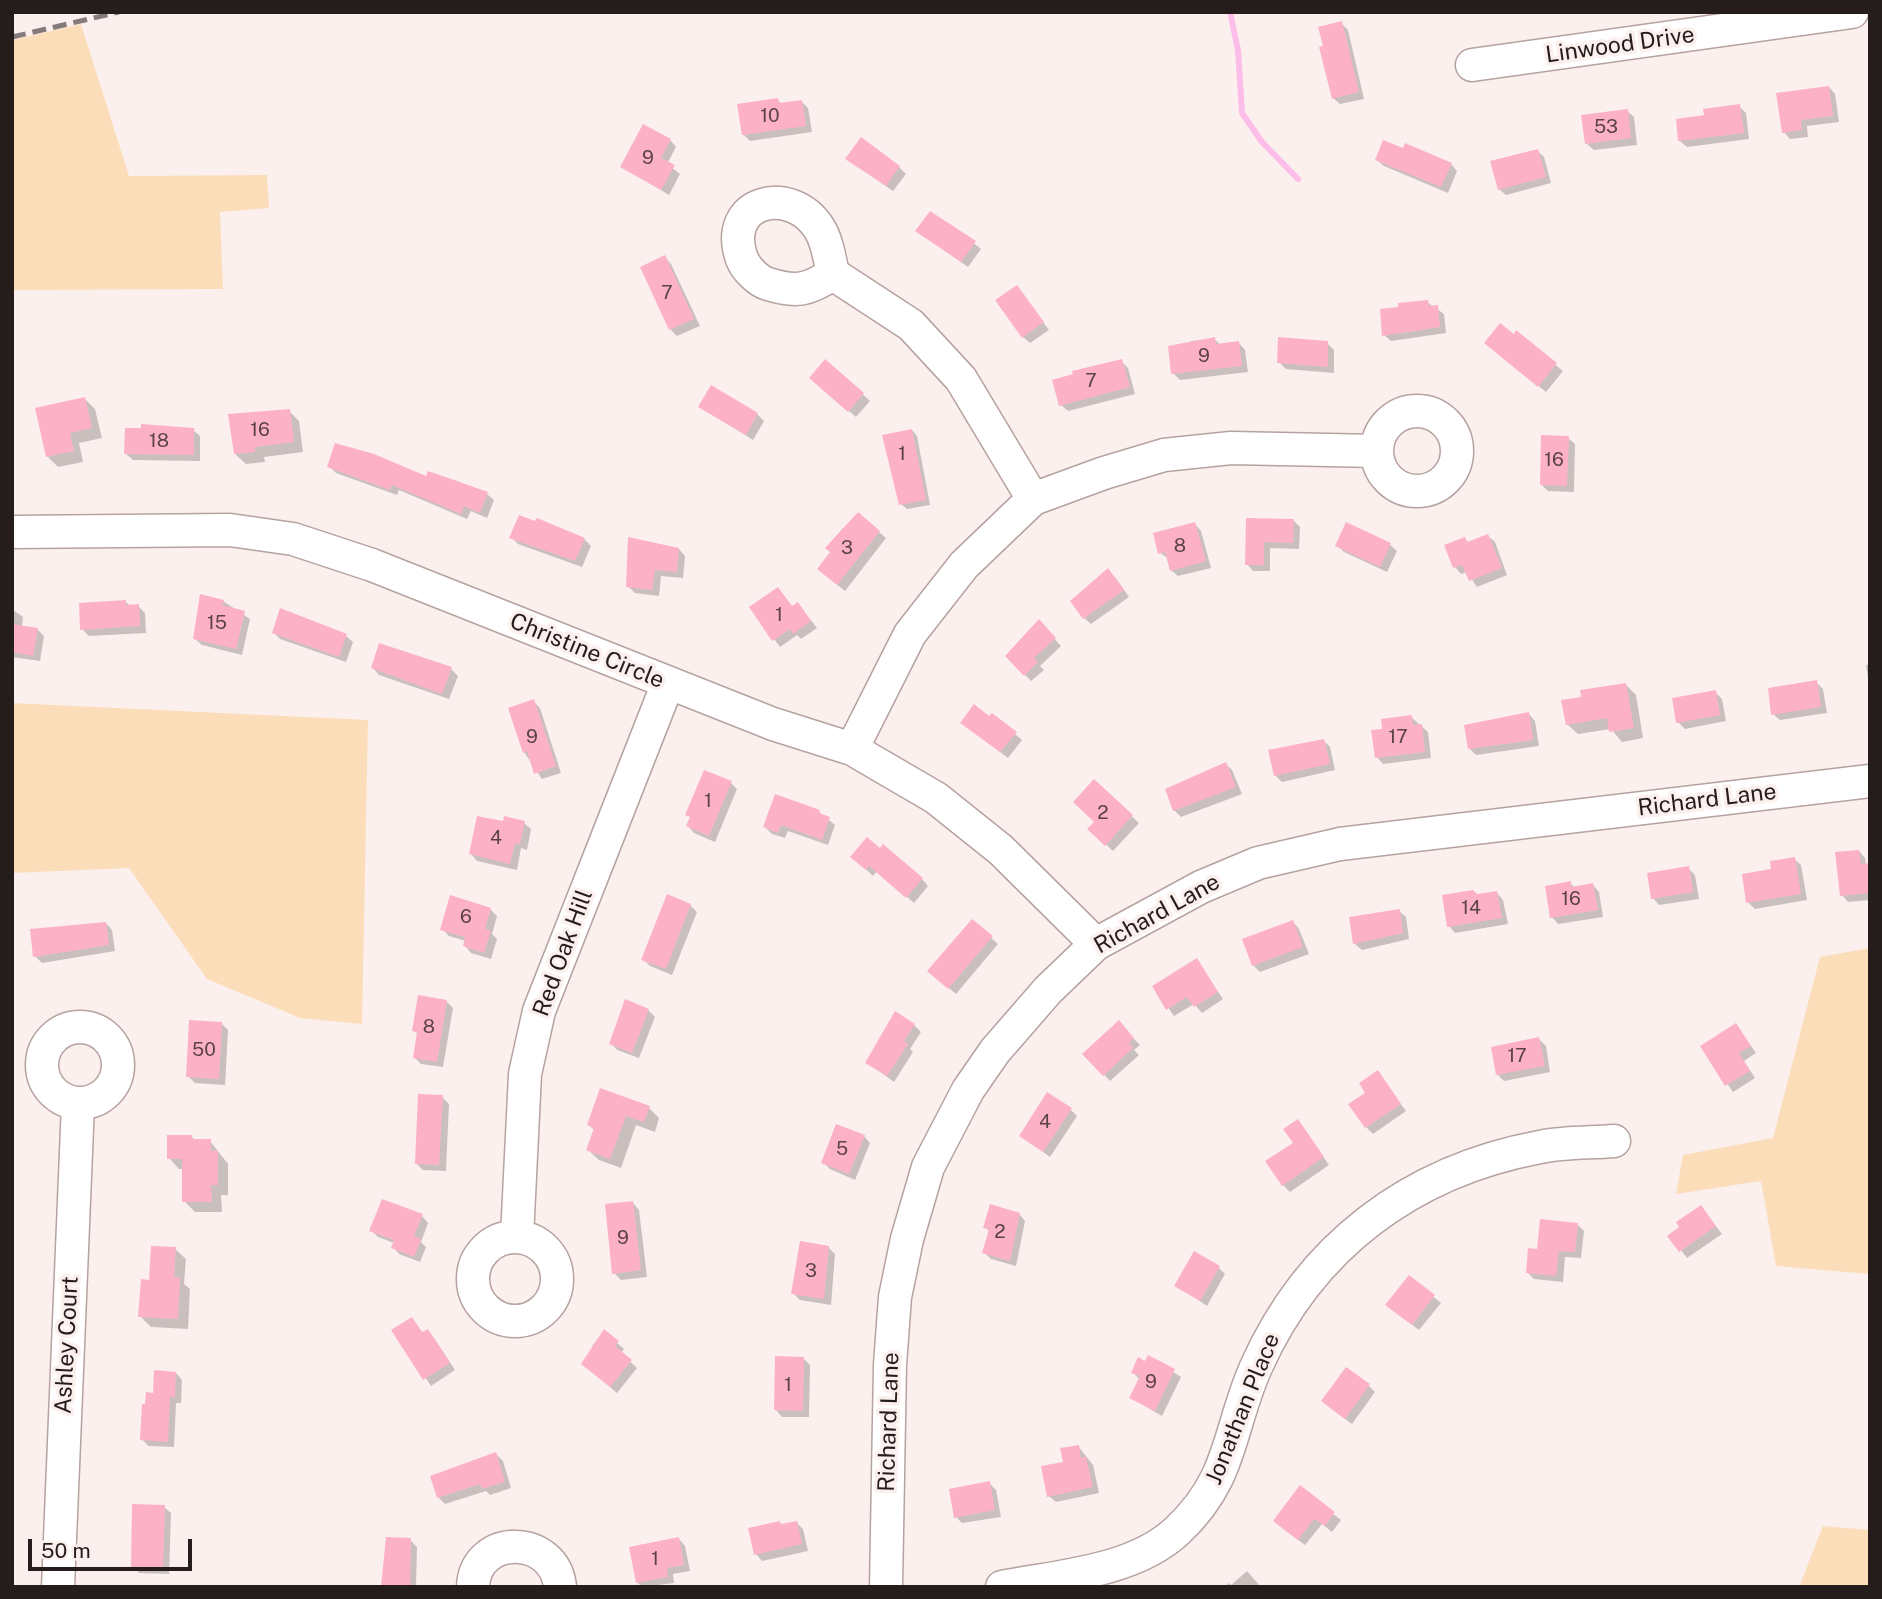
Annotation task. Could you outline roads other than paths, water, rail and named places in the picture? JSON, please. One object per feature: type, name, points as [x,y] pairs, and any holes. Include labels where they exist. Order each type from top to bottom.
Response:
[{"type":"street","name":"Linwood Drive","points":[[1472,65],[1852,12]]},
{"type":"street","points":[[833,274],[911,325],[961,379],[1033,499]]},
{"type":"street","points":[[852,749],[910,634],[964,565],[1033,499],[1104,472],[1164,455],[1231,448],[1377,451]]},
{"type":"street","name":"Christine Circle","points":[[12,531],[230,530],[293,540],[372,565],[773,724],[852,749],[936,798],[1001,849],[1096,944]]},
{"type":"street","name":"Red Oak Hill","points":[[517,1237],[525,1073],[539,1011],[668,683]]},
{"type":"street","name":"Richard Lane","points":[[886,1587],[890,1365],[895,1297],[906,1239],[928,1167],[968,1090],[995,1051],[1048,990],[1096,944],[1201,887],[1258,863],[1340,844],[1870,781]]},
{"type":"street","name":"Ashley Court","points":[[58,1587],[78,1104]]},
{"type":"street","name":"Jonathan Place","points":[[1002,1587],[1111,1565],[1143,1552],[1175,1533],[1202,1503],[1218,1478],[1232,1446],[1255,1369],[1278,1324],[1309,1281],[1343,1242],[1387,1206],[1429,1182],[1474,1164],[1542,1147],[1614,1141]]},
{"type":"street","points":[[473,1587],[478,1568],[486,1557],[513,1545],[542,1553],[552,1564],[559,1587]]},
{"type":"waterway","points":[[1230,12],[1238,50],[1242,113],[1262,142],[1298,179]]},
{"type":"railway","points":[[12,37],[119,12]]}]
